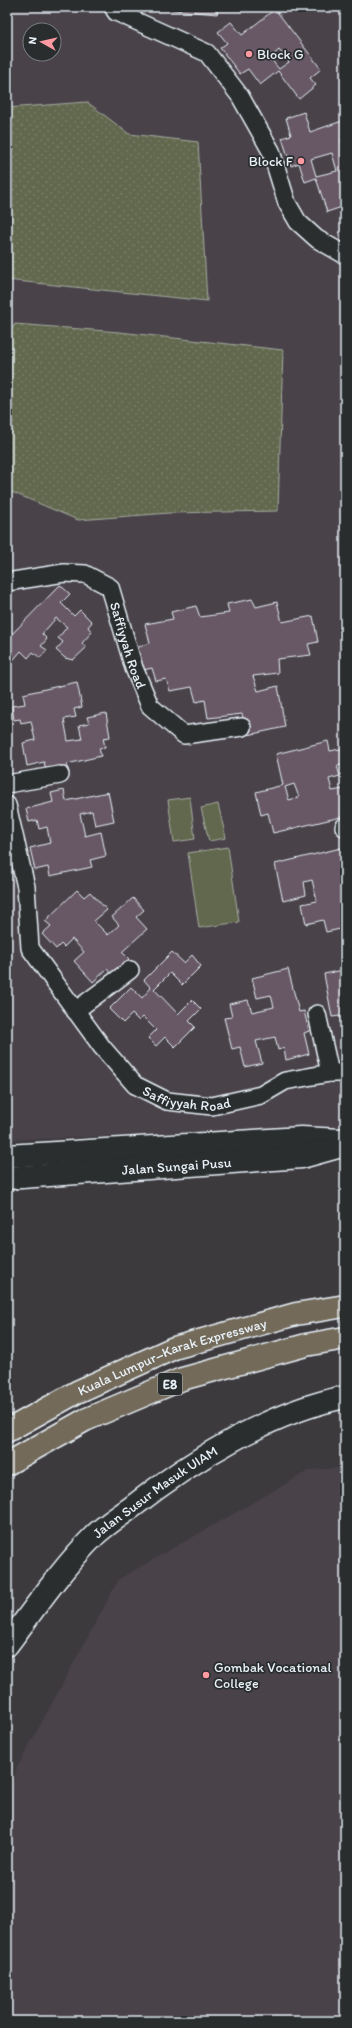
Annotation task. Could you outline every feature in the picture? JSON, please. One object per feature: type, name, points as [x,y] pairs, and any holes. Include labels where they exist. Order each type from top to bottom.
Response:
[{"type":"highway","name":"Kuala Lumpur–Karak Expressway","points":[[7,1430],[77,1392],[174,1348],[296,1314],[345,1306]]},
{"type":"highway","name":"Kuala Lumpur–Karak Expressway","points":[[7,1464],[85,1420],[182,1379],[306,1345],[345,1338]]},
{"type":"main road","name":"Jalan Sungai Pusu","points":[[7,1156],[301,1138],[345,1141]]},
{"type":"main road","name":"Jalan Sungai Pusu","points":[[7,1178],[302,1157],[345,1145]]},
{"type":"main road","name":"Jalan Susur Masuk UIAM","points":[[7,1645],[44,1595],[94,1536],[157,1487],[237,1436],[322,1402],[345,1397]]},
{"type":"street","points":[[112,7],[116,12],[207,52],[240,96],[271,151],[287,203],[298,222],[317,239],[345,255]]},
{"type":"street","name":"Saffiyyah Road","points":[[7,582],[64,573],[86,574],[110,587],[134,668],[150,706],[184,735],[242,727]]},
{"type":"street","points":[[7,784],[60,775]]},
{"type":"street","name":"Saffiyyah Road","points":[[7,805],[26,888],[30,948],[102,1047],[135,1085],[167,1101],[212,1106],[261,1095],[285,1081],[338,1073],[317,1014]]},
{"type":"street","points":[[75,1010],[130,970]]},
{"type":"shaded area","points":[[7,7],[345,7],[345,1126],[311,1129],[7,1140]]},
{"type":"shaded area","name":"Gombak Vocational College","points":[[345,1468],[345,2021],[7,2021],[7,1805],[16,1770],[119,1579],[310,1470]]},
{"type":"green space","points":[[87,102],[129,134],[198,142],[207,301],[7,280],[7,108]]},
{"type":"green space","points":[[15,324],[119,332],[283,350],[278,511],[169,513],[78,520],[7,490],[7,337]]},
{"type":"green space","points":[[190,797],[195,839],[174,842],[168,800]]},
{"type":"green space","points":[[218,804],[226,838],[209,841],[201,808]]},
{"type":"green space","points":[[228,847],[239,922],[199,928],[188,853]]},
{"type":"building","points":[[144,7],[218,7],[217,14]]},
{"type":"building","name":"Block G","points":[[275,9],[321,69],[310,78],[316,85],[299,99],[278,71],[260,85],[248,69],[240,74],[220,48],[227,43],[218,32],[231,22],[242,35]],"holes":[[[279,50],[289,62],[279,69],[270,58]]]},
{"type":"building","name":"Block F","points":[[304,112],[310,132],[345,120],[345,139],[341,140],[345,152],[345,206],[327,212],[316,178],[305,182],[299,163],[291,166],[282,138],[291,135],[286,118]],"holes":[[[332,153],[337,171],[316,176],[311,159]]]},
{"type":"building","points":[[60,585],[70,594],[61,603],[74,616],[80,610],[92,622],[88,627],[92,632],[82,643],[86,648],[73,660],[65,658],[56,650],[63,642],[58,638],[67,627],[56,618],[42,634],[47,639],[41,646],[47,650],[40,658],[33,652],[28,658],[21,651],[7,667],[7,633],[10,636]]},
{"type":"building","points":[[252,599],[256,607],[277,602],[282,622],[313,616],[318,642],[308,644],[311,655],[277,659],[278,673],[253,676],[258,691],[278,686],[285,727],[248,735],[242,714],[208,718],[205,700],[196,702],[192,687],[170,691],[166,679],[156,681],[152,668],[139,671],[133,649],[150,643],[145,624],[173,619],[171,612],[196,606],[200,617],[229,613],[227,604]]},
{"type":"building","points":[[77,682],[82,707],[74,709],[76,717],[64,719],[68,741],[82,739],[79,725],[89,723],[87,717],[106,713],[110,737],[103,738],[105,747],[99,748],[101,756],[67,764],[68,770],[47,775],[44,762],[27,766],[23,743],[35,740],[31,721],[21,723],[20,719],[14,720],[12,706],[25,704],[23,694]]},
{"type":"building","points":[[328,741],[330,751],[345,748],[345,764],[337,766],[340,776],[329,779],[332,791],[344,789],[345,816],[273,833],[268,813],[261,815],[256,792],[283,785],[276,754]],"holes":[[[294,784],[299,797],[289,800],[285,787]]]},
{"type":"building","points":[[64,790],[66,801],[108,792],[114,821],[95,825],[92,811],[80,814],[85,836],[101,832],[106,856],[90,860],[92,867],[50,876],[48,867],[35,870],[30,848],[50,843],[47,827],[39,829],[37,820],[29,822],[26,809],[53,802],[51,793]]},
{"type":"building","points":[[345,847],[345,928],[326,932],[323,920],[306,924],[302,904],[317,901],[312,880],[304,882],[306,895],[283,901],[275,864]]},
{"type":"building","points":[[77,890],[84,897],[90,892],[107,910],[94,921],[108,935],[119,925],[112,917],[133,898],[144,910],[136,917],[147,929],[122,952],[129,959],[112,975],[107,969],[93,982],[74,961],[84,952],[72,939],[64,947],[61,944],[56,949],[42,934],[51,926],[45,921]]},
{"type":"building","points":[[172,952],[184,963],[192,955],[201,966],[182,985],[170,973],[154,989],[178,1014],[192,1000],[201,1009],[189,1021],[195,1027],[175,1047],[165,1037],[156,1046],[148,1038],[156,1030],[143,1017],[139,1021],[132,1014],[123,1023],[109,1009],[131,987],[142,998],[151,988],[144,980]]},
{"type":"building","points":[[345,961],[345,1049],[343,1050],[341,1038],[344,1037],[340,1016],[332,1017],[324,974],[343,970],[341,962]]},
{"type":"building","points":[[288,969],[299,1012],[304,1011],[309,1031],[304,1033],[309,1054],[286,1060],[284,1048],[278,1050],[275,1037],[256,1041],[262,1063],[245,1067],[240,1047],[232,1049],[224,1018],[232,1017],[229,1004],[248,1000],[252,1012],[274,1007],[271,995],[257,998],[252,978]]},
{"type":"place","name":"Block G","points":[[249,54]]},
{"type":"place","name":"Block F","points":[[301,161]]},
{"type":"place","name":"Gombak Vocational College","points":[[206,1675]]}]
